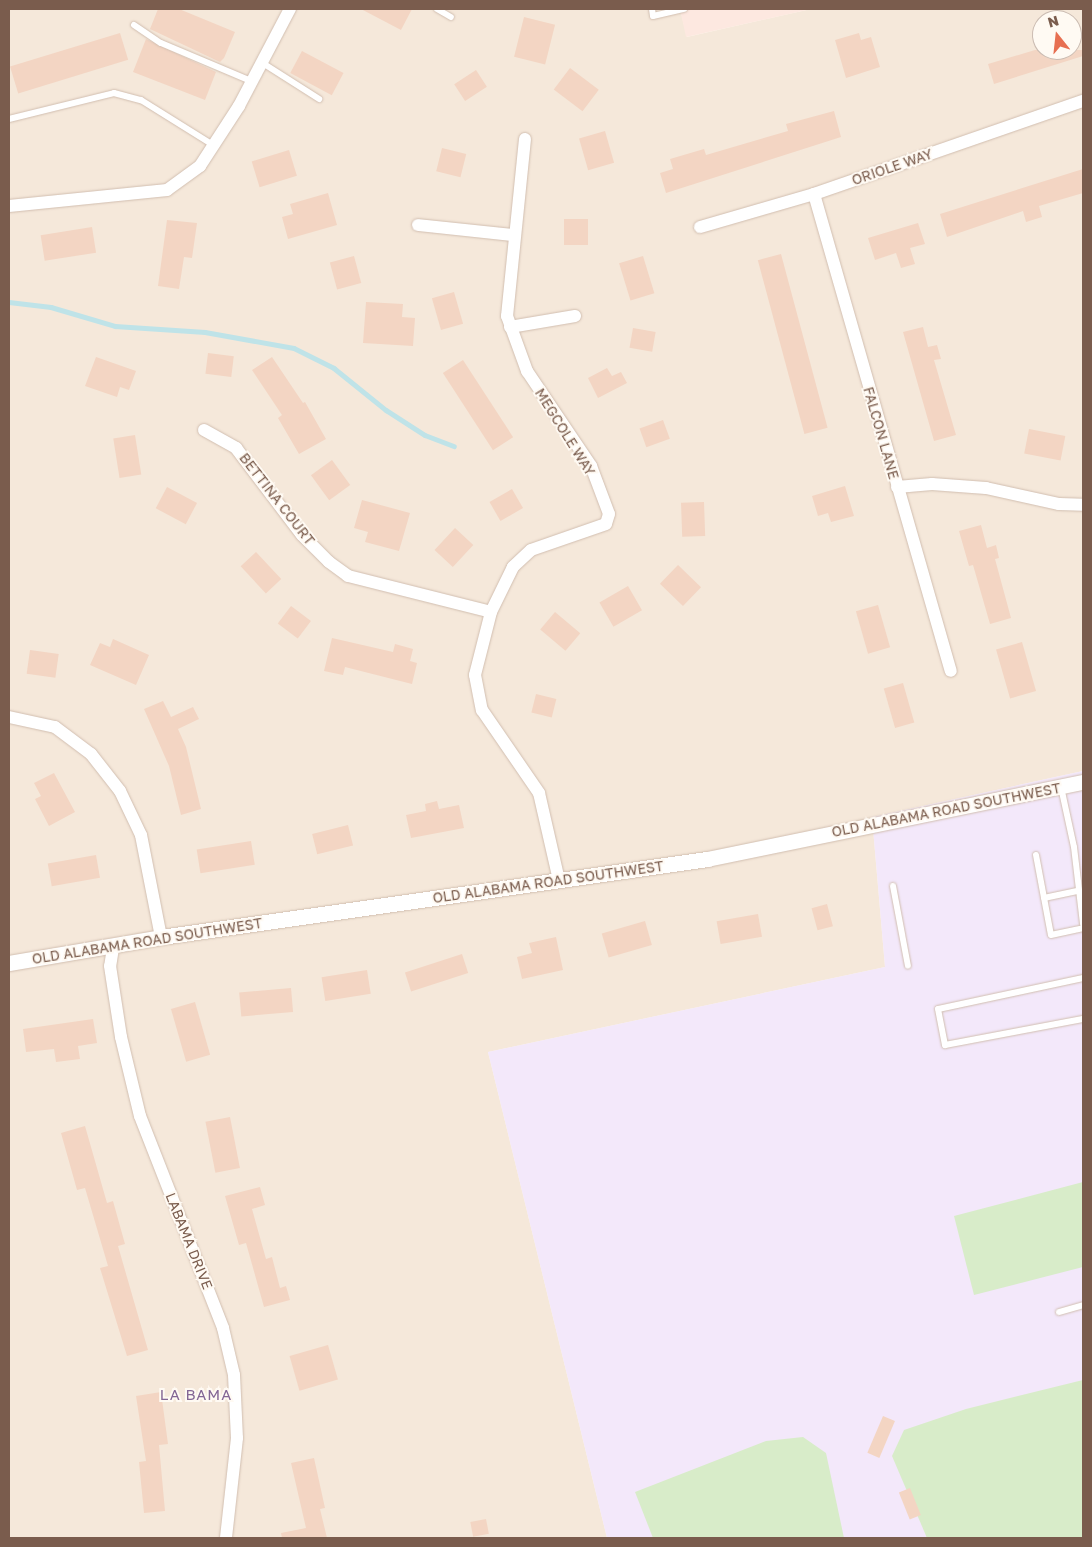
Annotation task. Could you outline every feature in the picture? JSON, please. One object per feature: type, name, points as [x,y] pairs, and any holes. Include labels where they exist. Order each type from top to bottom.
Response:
[{"type":"street","points":[[9,206],[167,190],[200,166],[252,81],[290,9]]},
{"type":"street","name":"ORIOLE WAY","points":[[700,227],[814,194],[1083,102]]},
{"type":"street","name":"MEGCOLE WAY","points":[[525,139],[513,235],[507,316],[527,371],[591,466],[608,514],[606,524],[591,532],[568,535],[531,550],[513,567],[491,612],[477,666],[478,694],[482,710],[539,793],[558,880]]},
{"type":"street","name":"FALCON LANE","points":[[814,194],[951,671]]},
{"type":"street","points":[[418,225],[513,235]]},
{"type":"street","points":[[510,327],[575,316]]},
{"type":"street","name":"BETTINA COURT","points":[[204,430],[236,448],[302,535],[329,562],[348,576],[491,612]]},
{"type":"street","points":[[897,487],[932,484],[986,488],[1059,504],[1083,505]]},
{"type":"street","points":[[9,717],[55,726],[91,754],[120,790],[141,835],[161,937]]},
{"type":"street","name":"OLD ALABAMA ROAD SOUTHWEST","points":[[9,963],[113,948],[161,937],[707,859],[1083,782]]},
{"type":"street","name":"LABAMA DRIVE","points":[[113,948],[110,966],[140,1116],[224,1328],[234,1375],[237,1438],[226,1538]]},
{"type":"lane","points":[[437,9],[451,17]]},
{"type":"lane","points":[[652,9],[653,16],[684,9]]},
{"type":"lane","points":[[134,25],[161,42],[252,81]]},
{"type":"lane","points":[[261,62],[319,99]]},
{"type":"lane","points":[[9,119],[114,93],[141,100],[213,145]]},
{"type":"lane","points":[[1061,787],[1074,847],[1083,924]]},
{"type":"lane","points":[[1036,855],[1051,935],[1083,928]]},
{"type":"lane","points":[[893,886],[908,966]]},
{"type":"lane","points":[[1044,898],[1078,891]]},
{"type":"lane","points":[[1083,978],[938,1009],[946,1045],[1083,1019]]},
{"type":"lane","points":[[1059,1312],[1083,1304]]},
{"type":"shaded area","points":[[9,9],[680,9],[687,37],[811,9],[1083,9],[1083,771],[872,817],[885,967],[488,1052],[607,1538],[9,1538]]},
{"type":"shaded area","points":[[680,9],[811,9],[686,37]]},
{"type":"shaded area","points":[[1083,771],[1083,1538],[607,1538],[488,1052],[885,967],[872,817]]},
{"type":"green space","points":[[1083,1182],[1083,1267],[974,1295],[954,1216]]},
{"type":"green space","points":[[1083,1380],[1083,1538],[927,1538],[892,1456],[904,1430],[966,1409]]},
{"type":"green space","points":[[803,1437],[826,1453],[844,1538],[653,1538],[635,1492],[766,1441]]},
{"type":"building","points":[[158,9],[179,9],[235,32],[224,58],[220,62],[150,29]]},
{"type":"building","points":[[361,9],[412,9],[401,30]]},
{"type":"building","points":[[524,17],[555,25],[545,65],[514,57]]},
{"type":"building","points":[[120,33],[128,60],[18,93],[10,67]]},
{"type":"building","points":[[859,33],[861,40],[871,37],[880,67],[846,78],[835,40]]},
{"type":"building","points":[[146,39],[216,72],[205,100],[133,72]]},
{"type":"building","points":[[302,51],[343,73],[332,95],[290,73]]},
{"type":"building","points":[[1032,51],[1032,60],[1070,60],[994,84],[988,64]]},
{"type":"building","points":[[570,68],[599,90],[583,111],[554,90]]},
{"type":"building","points":[[476,70],[487,87],[465,101],[454,84]]},
{"type":"building","points":[[834,111],[841,137],[666,193],[660,173],[673,169],[670,159],[704,149],[706,155],[788,131],[786,124]]},
{"type":"building","points":[[605,131],[614,163],[588,170],[579,138]]},
{"type":"building","points":[[442,148],[466,154],[460,177],[436,171]]},
{"type":"building","points":[[289,150],[297,176],[260,187],[252,161]]},
{"type":"building","points":[[1083,169],[1083,193],[1039,206],[1042,217],[1026,222],[1023,211],[947,237],[940,214]]},
{"type":"building","points":[[328,193],[337,225],[288,239],[282,217],[293,214],[290,204]]},
{"type":"building","points":[[564,219],[588,219],[588,245],[564,245]]},
{"type":"building","points":[[167,220],[197,223],[192,258],[184,257],[179,289],[158,286]]},
{"type":"building","points":[[918,223],[925,244],[910,248],[915,264],[901,268],[896,253],[875,260],[868,238]]},
{"type":"building","points":[[92,227],[96,253],[45,261],[41,235]]},
{"type":"building","points":[[781,254],[828,428],[804,434],[758,260]]},
{"type":"building","points":[[354,256],[361,283],[337,290],[330,262]]},
{"type":"building","points":[[643,256],[654,293],[630,301],[619,263]]},
{"type":"building","points":[[454,292],[463,324],[441,330],[432,298]]},
{"type":"building","points":[[366,302],[403,304],[402,317],[415,318],[413,346],[363,343]]},
{"type":"building","points":[[923,327],[928,347],[937,345],[941,359],[934,360],[956,435],[934,441],[903,332]]},
{"type":"building","points":[[633,328],[656,332],[652,352],[630,348]]},
{"type":"building","points":[[208,353],[234,356],[231,377],[205,374]]},
{"type":"building","points":[[96,357],[136,371],[129,390],[120,387],[117,397],[85,386]]},
{"type":"building","points":[[272,357],[303,403],[305,402],[326,439],[299,454],[278,418],[282,415],[252,370]]},
{"type":"building","points":[[463,360],[513,437],[493,450],[443,373]]},
{"type":"building","points":[[607,368],[612,376],[621,372],[627,383],[598,398],[588,378]]},
{"type":"building","points":[[663,420],[670,439],[646,447],[640,429]]},
{"type":"building","points":[[1029,429],[1065,436],[1061,461],[1024,454]]},
{"type":"building","points":[[135,435],[141,475],[120,478],[113,438]]},
{"type":"building","points":[[332,460],[350,485],[329,500],[311,475]]},
{"type":"building","points":[[845,486],[854,516],[831,522],[828,513],[818,516],[812,496]]},
{"type":"building","points":[[167,487],[197,503],[186,524],[156,508]]},
{"type":"building","points":[[512,489],[523,508],[500,521],[489,502]]},
{"type":"building","points":[[362,500],[410,513],[399,551],[365,542],[368,532],[354,528]]},
{"type":"building","points":[[704,502],[705,536],[682,537],[681,503]]},
{"type":"building","points":[[981,525],[987,548],[996,545],[999,558],[995,559],[1011,618],[990,624],[973,565],[969,566],[959,531]]},
{"type":"building","points":[[455,528],[473,545],[453,567],[435,550]]},
{"type":"building","points":[[256,552],[281,579],[266,593],[241,566]]},
{"type":"building","points":[[678,565],[701,587],[683,606],[660,584]]},
{"type":"building","points":[[628,586],[642,610],[613,627],[599,602]]},
{"type":"building","points":[[878,605],[890,647],[868,654],[856,611]]},
{"type":"building","points":[[291,606],[311,621],[298,639],[278,624]]},
{"type":"building","points":[[555,612],[580,633],[565,651],[540,630]]},
{"type":"building","points":[[332,638],[393,652],[395,644],[413,649],[410,661],[417,663],[412,684],[345,667],[343,675],[324,671]]},
{"type":"building","points":[[113,639],[149,655],[136,685],[90,665],[100,643],[110,647]]},
{"type":"building","points":[[1022,642],[1036,691],[1010,698],[996,649]]},
{"type":"building","points":[[30,650],[59,654],[55,678],[27,674]]},
{"type":"building","points":[[903,683],[914,722],[895,728],[884,689]]},
{"type":"building","points":[[536,694],[556,699],[552,718],[531,712]]},
{"type":"building","points":[[163,701],[171,717],[193,707],[199,719],[178,729],[186,747],[201,809],[181,815],[169,766],[144,709]]},
{"type":"building","points":[[54,773],[75,812],[49,826],[35,799],[41,796],[34,783]]},
{"type":"building","points":[[437,801],[439,809],[459,805],[464,828],[411,838],[406,815],[426,811],[425,804]]},
{"type":"building","points":[[348,825],[353,845],[317,854],[312,834]]},
{"type":"building","points":[[251,841],[255,865],[200,873],[197,850]]},
{"type":"building","points":[[96,855],[100,878],[52,886],[48,864]]},
{"type":"building","points":[[827,904],[833,926],[817,930],[812,908]]},
{"type":"building","points":[[758,914],[762,937],[721,944],[717,921]]},
{"type":"building","points":[[645,921],[652,945],[609,957],[602,933]]},
{"type":"building","points":[[556,937],[563,970],[522,979],[517,957],[532,953],[529,943]]},
{"type":"building","points":[[462,954],[468,973],[411,992],[405,973]]},
{"type":"building","points":[[367,970],[371,994],[325,1001],[322,977]]},
{"type":"building","points":[[291,988],[293,1012],[241,1016],[239,993]]},
{"type":"building","points":[[195,1002],[210,1055],[186,1062],[171,1009]]},
{"type":"building","points":[[93,1019],[97,1043],[78,1046],[80,1059],[56,1062],[54,1049],[26,1052],[23,1029]]},
{"type":"building","points":[[230,1117],[240,1168],[215,1173],[205,1122]]},
{"type":"building","points":[[85,1126],[107,1203],[113,1201],[125,1244],[118,1246],[148,1350],[127,1356],[100,1268],[108,1266],[85,1188],[77,1190],[61,1133]]},
{"type":"building","points":[[260,1187],[265,1205],[252,1209],[266,1259],[272,1257],[280,1288],[286,1286],[290,1300],[264,1307],[246,1243],[239,1245],[225,1196]]},
{"type":"building","points":[[328,1345],[338,1380],[299,1391],[290,1356]]},
{"type":"building","points":[[161,1392],[168,1444],[159,1445],[165,1511],[144,1513],[139,1462],[146,1461],[136,1396]]},
{"type":"building","points":[[883,1416],[895,1421],[879,1458],[867,1453]]},
{"type":"building","points":[[314,1458],[325,1508],[320,1509],[327,1538],[282,1538],[281,1533],[306,1528],[291,1463]]},
{"type":"building","points":[[910,1488],[921,1515],[910,1519],[899,1492]]},
{"type":"building","points":[[486,1519],[489,1534],[473,1537],[470,1522]]},
{"type":"waterway","points":[[9,302],[51,307],[115,326],[205,332],[294,348],[334,368],[386,410],[425,435],[454,446]]},
{"type":"district","name":"LA BAMA","points":[[196,1395]]}]
